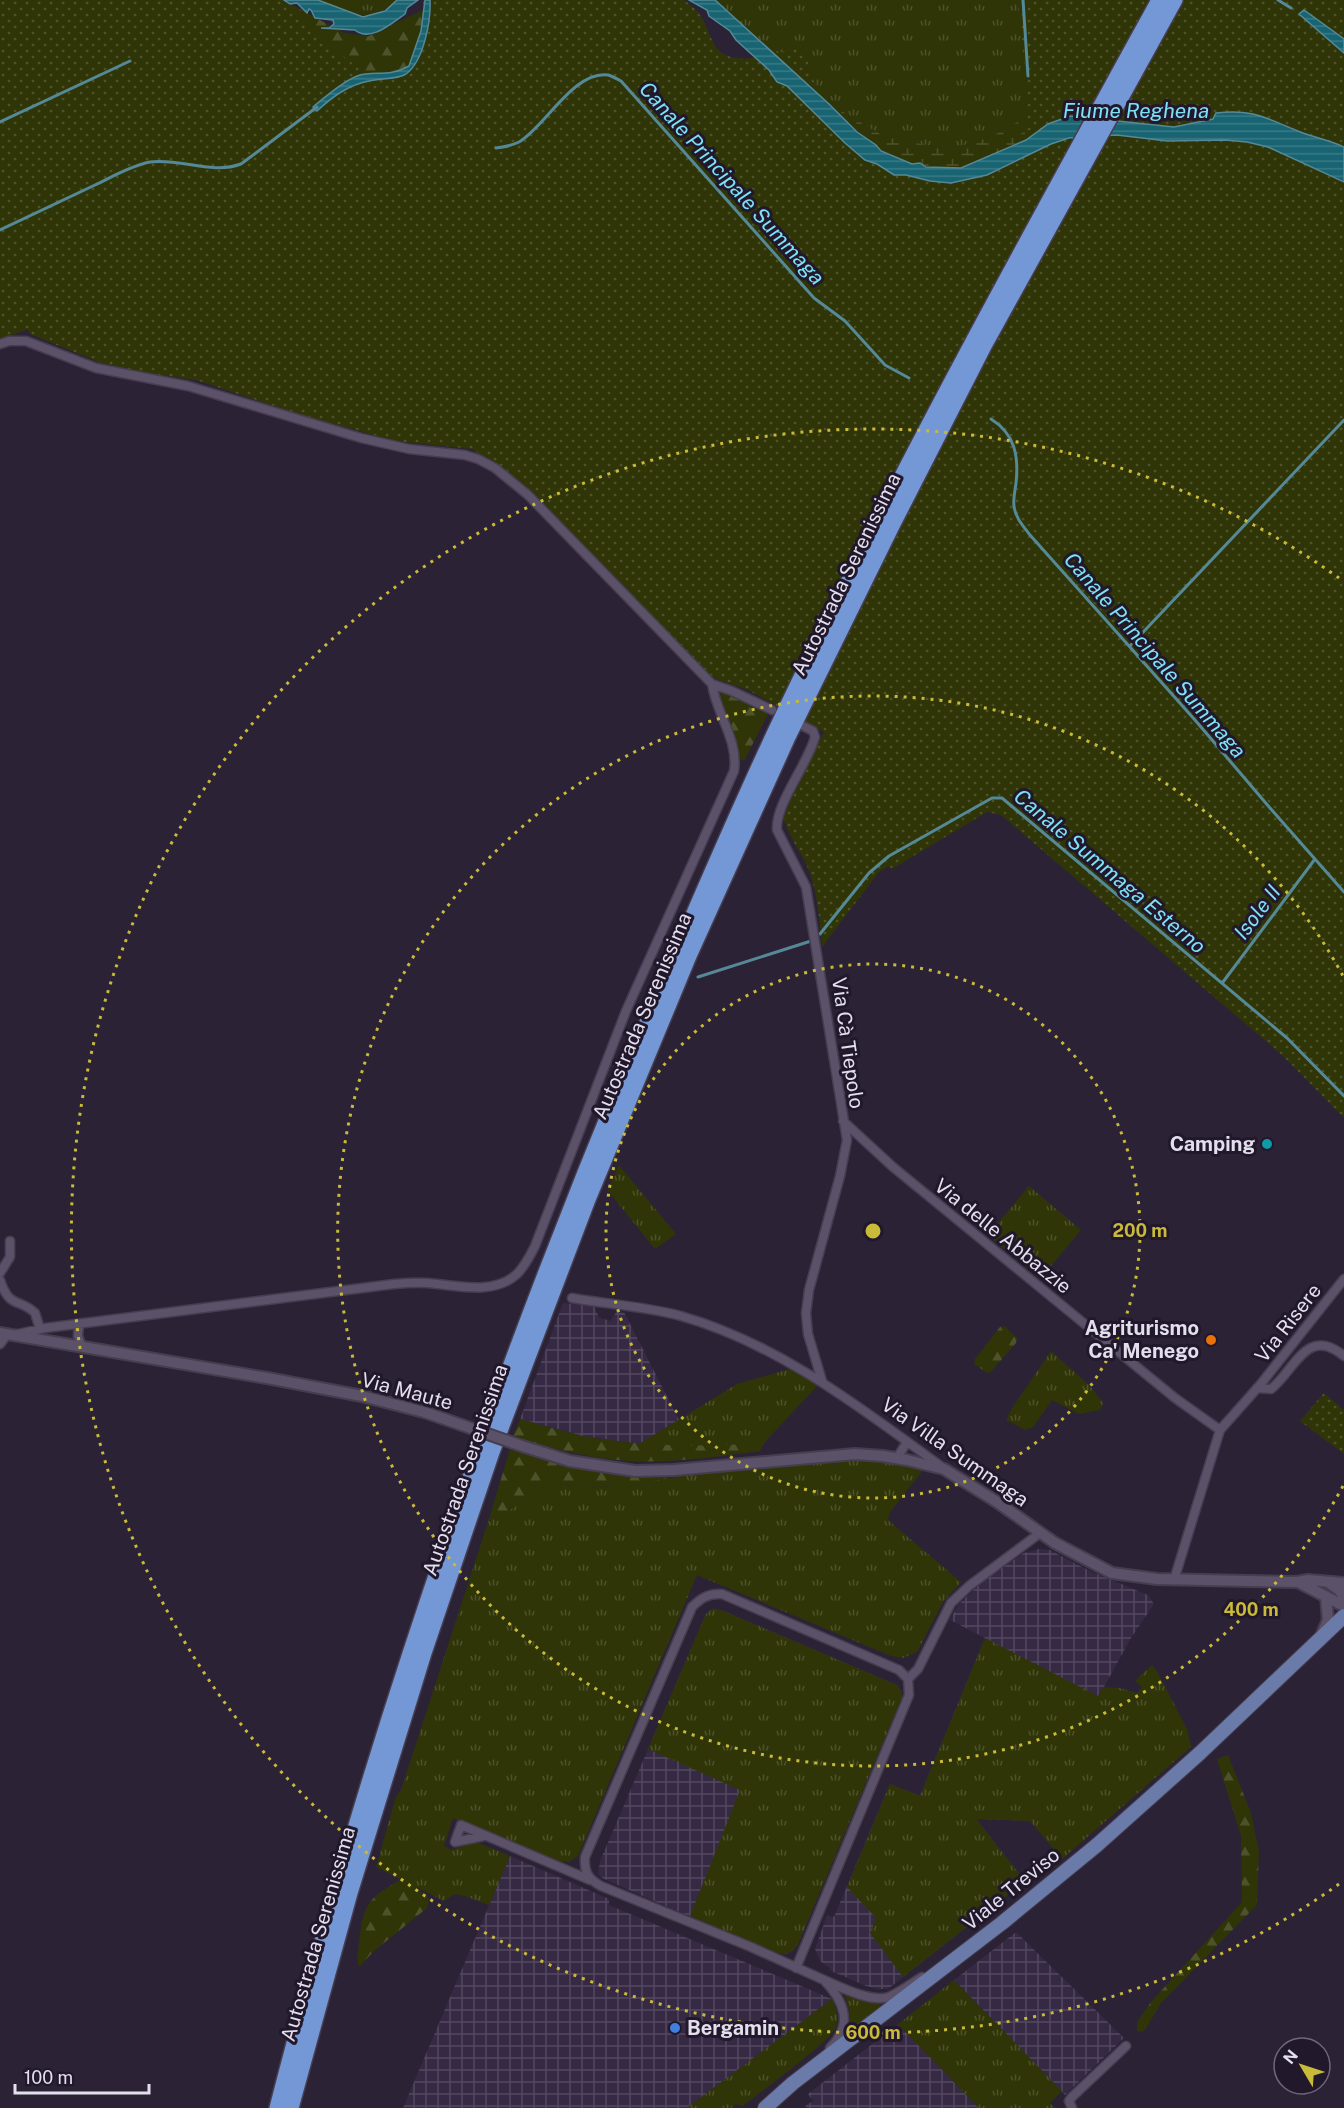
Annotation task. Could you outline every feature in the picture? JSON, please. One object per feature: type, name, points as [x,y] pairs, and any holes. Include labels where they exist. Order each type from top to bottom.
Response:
[{"type":"highway","name":"Autostrada Serenissima","points":[[291,2108],[350,1893],[424,1653],[492,1452],[587,1203],[689,956],[788,737],[893,524],[1119,86],[1159,0]]},
{"type":"highway","name":"Autostrada Serenissima","points":[[1119,86],[1175,0]]},
{"type":"highway","name":"Autostrada Serenissima","points":[[277,2108],[336,1890],[408,1657],[481,1444],[574,1198],[674,957],[774,735],[886,507],[1072,174]]},
{"type":"main road","name":"Viale Treviso","points":[[793,2083],[1002,1923],[1097,1845],[1244,1712],[1319,1638],[1344,1619]]},
{"type":"main road","name":"Viale Treviso","points":[[1244,1712],[1266,1697],[1344,1627]]},
{"type":"main road","points":[[754,2108],[793,2083]]},
{"type":"main road","points":[[765,2108],[793,2083]]},
{"type":"street","points":[[0,344],[9,341],[26,341],[96,368],[188,386],[362,438],[409,449],[465,455],[478,459],[495,468],[528,495],[712,684],[772,710]]},
{"type":"street","points":[[5,1337],[40,1329],[394,1284],[494,1286],[517,1274],[535,1246],[626,1011],[734,771],[736,759],[714,700],[712,684]]},
{"type":"street","name":"Via Cà Tiepolo","points":[[803,726],[813,731],[815,737],[812,748],[782,807],[777,830],[806,887],[847,1140],[808,1290],[806,1313],[808,1334],[822,1381]]},
{"type":"street","name":"Via delle Abbazzie","points":[[843,1121],[893,1167],[1175,1398],[1220,1430]]},
{"type":"street","points":[[0,1273],[10,1257],[10,1241]]},
{"type":"street","name":"Via Risere","points":[[1220,1430],[1257,1388],[1344,1279]]},
{"type":"street","points":[[0,1280],[3,1291],[10,1299],[35,1313],[40,1329]]},
{"type":"street","name":"Via Villa Summaga","points":[[572,1298],[681,1316],[755,1345],[822,1381],[944,1469],[997,1502],[1040,1533],[1073,1554],[1112,1573],[1129,1577],[1174,1580],[1297,1582],[1308,1580],[1344,1583]]},
{"type":"street","points":[[79,1324],[78,1336],[82,1347]]},
{"type":"street","name":"Via Maute","points":[[5,1337],[82,1347],[362,1396],[424,1412],[570,1461],[635,1471],[674,1470],[855,1454],[897,1458],[944,1469]]},
{"type":"street","name":"Via Risere","points":[[1257,1388],[1271,1389],[1304,1351],[1312,1347],[1330,1346],[1344,1356]]},
{"type":"street","points":[[1174,1580],[1220,1430]]},
{"type":"street","points":[[897,1458],[907,1442]]},
{"type":"street","points":[[908,1679],[918,1669],[951,1603],[969,1586],[1040,1533]]},
{"type":"street","points":[[1297,1582],[1344,1606]]},
{"type":"street","points":[[1329,1582],[1344,1596]]},
{"type":"street","points":[[591,1880],[584,1867],[585,1857],[692,1607],[701,1598],[722,1593],[899,1670],[908,1679],[909,1695],[796,1968]]},
{"type":"street","points":[[1319,1638],[1328,1620],[1326,1597]]},
{"type":"street","points":[[1308,1661],[1316,1648],[1344,1619]]},
{"type":"street","points":[[486,1836],[824,1980],[859,1994],[880,1998],[888,1997],[922,1977],[958,1949],[1002,1923]]},
{"type":"street","points":[[793,2083],[803,2071],[834,2044],[844,2024],[842,2003],[824,1980]]},
{"type":"street","points":[[1072,2108],[1069,2102],[1072,2097],[1126,2046]]},
{"type":"shaded area","points":[[563,1303],[594,1306],[599,1317],[610,1321],[617,1311],[624,1312],[679,1420],[639,1444],[583,1436],[520,1419]]},
{"type":"shaded area","points":[[1039,1549],[1050,1550],[1090,1571],[1148,1595],[1154,1604],[1131,1638],[1030,1821],[976,1819],[1025,1881],[888,1989],[866,1986],[829,1970],[830,1968],[820,1961],[815,1949],[827,1915],[834,1917],[890,1784],[920,1796],[985,1638],[950,1620],[958,1605],[983,1581],[1024,1553]]},
{"type":"shaded area","points":[[712,1609],[721,1610],[897,1685],[902,1692],[902,1697],[798,1944],[791,1952],[785,1954],[775,1952],[663,1905],[602,1878],[598,1874],[600,1861],[706,1614]]},
{"type":"shaded area","name":"Bergamin","points":[[510,1856],[609,1899],[609,1905],[832,1999],[687,2108],[403,2108]]},
{"type":"shaded area","points":[[1016,1932],[1124,2038],[1065,2095],[954,1980]]},
{"type":"shaded area","points":[[898,2024],[979,2108],[807,2108],[805,2106],[813,2101],[808,2094]]},
{"type":"green space","points":[[0,0],[281,0],[315,35],[368,75],[405,68],[419,36],[423,0],[684,0],[699,14],[720,51],[729,57],[754,58],[803,46],[826,121],[927,177],[1025,154],[1025,73],[1018,0],[1344,0],[1344,1118],[1282,1055],[1001,815],[987,812],[892,869],[889,866],[879,872],[822,947],[811,876],[783,816],[824,732],[748,690],[709,674],[531,493],[503,469],[472,449],[395,441],[295,413],[196,380],[146,373],[101,363],[30,334],[28,329],[0,340]]},
{"type":"green space","points":[[70,0],[283,0],[344,33],[369,36],[433,5],[431,23],[399,85]]},
{"type":"green space","points":[[318,0],[397,0],[378,13],[359,15]]},
{"type":"green space","points":[[715,0],[1148,0],[1025,118],[996,134],[948,149],[885,137],[829,104]]},
{"type":"green space","points":[[828,103],[885,137],[948,149],[996,134],[1025,118],[1026,139],[988,158],[958,168],[944,170],[931,168],[920,163],[909,163],[883,151],[858,132]]},
{"type":"green space","points":[[723,691],[765,709],[768,714],[744,761],[740,759],[718,701]]},
{"type":"green space","points":[[619,1165],[676,1234],[655,1249],[608,1191]]},
{"type":"green space","points":[[1029,1186],[1081,1230],[1040,1279],[988,1235]]},
{"type":"green space","points":[[1004,1326],[1017,1338],[1016,1343],[989,1374],[974,1364],[975,1359],[1000,1327]]},
{"type":"green space","points":[[1051,1351],[1090,1386],[1103,1403],[1100,1410],[1079,1414],[1052,1400],[1033,1427],[1025,1430],[1006,1420]]},
{"type":"green space","points":[[790,1369],[818,1385],[764,1443],[713,1447],[639,1444],[737,1384]]},
{"type":"green space","points":[[1324,1393],[1344,1410],[1344,1454],[1300,1421]]},
{"type":"green space","points":[[520,1419],[606,1440],[696,1445],[764,1443],[760,1451],[724,1456],[625,1461],[568,1452],[513,1436]]},
{"type":"green space","points":[[511,1446],[546,1461],[606,1474],[668,1478],[623,1486],[586,1487],[558,1483],[488,1522]]},
{"type":"green space","points":[[837,1460],[883,1461],[923,1470],[890,1512],[888,1520],[961,1582],[943,1602],[917,1652],[903,1658],[891,1656],[697,1575],[578,1856],[569,1862],[559,1861],[453,1818],[444,1846],[451,1850],[476,1842],[510,1856],[489,1905],[455,1894],[444,1901],[376,1867],[396,1796],[401,1790],[488,1522],[558,1483],[586,1487],[618,1486],[709,1472]]},
{"type":"green space","points":[[712,1609],[721,1610],[897,1685],[902,1692],[902,1697],[798,1944],[794,1949],[785,1953],[775,1952],[690,1916],[740,1790],[648,1749],[706,1614]]},
{"type":"green space","points":[[985,1638],[1098,1696],[1103,1687],[1120,1688],[1137,1693],[1142,1687],[1135,1681],[1152,1665],[1187,1729],[1191,1747],[1062,1859],[1030,1821],[976,1819],[1025,1881],[903,1977],[870,1933],[876,1918],[847,1887],[890,1784],[920,1796]]},
{"type":"green space","points":[[1228,1755],[1251,1813],[1259,1852],[1257,1905],[1161,2003],[1142,2032],[1137,2031],[1137,2022],[1151,2002],[1242,1902],[1241,1836],[1217,1759]]},
{"type":"green space","points":[[400,1880],[412,1884],[429,1898],[427,1908],[374,1951],[359,1967],[360,1931],[368,1905],[379,1893]]},
{"type":"green space","points":[[954,1980],[1062,2091],[1050,2103],[1055,2108],[979,2108],[898,2024]]},
{"type":"green space","points":[[844,1992],[863,2001],[883,2005],[848,2032],[850,2013]]},
{"type":"green space","points":[[832,1999],[837,2020],[836,2027],[831,2034],[743,2106],[736,2104],[731,2108],[687,2108]]},
{"type":"water","points":[[284,0],[318,0],[363,17],[385,11],[397,0],[418,0],[407,8],[405,14],[381,30],[367,34],[355,30],[321,28],[329,28],[334,24],[333,20],[315,18],[311,10],[309,9],[307,13],[297,3],[290,4]]},
{"type":"water","points":[[425,0],[430,0],[425,40],[417,60],[406,74],[354,85],[335,96],[317,111],[313,107],[357,76],[394,72],[409,66],[421,31]]},
{"type":"water","points":[[689,0],[715,0],[857,132],[881,151],[912,164],[920,163],[926,167],[961,168],[1026,140],[1048,124],[1070,116],[1174,127],[1213,119],[1216,113],[1241,112],[1261,116],[1344,147],[1344,182],[1268,147],[1247,142],[1167,141],[1117,135],[1069,138],[1051,144],[987,175],[951,183],[894,175],[877,164],[865,160],[845,143],[787,86],[777,82],[769,70],[736,40],[730,31],[709,16],[707,10]]},
{"type":"water","points":[[1304,10],[1344,39],[1344,53],[1299,14]]},
{"type":"waterway","points":[[1023,0],[1028,76]]},
{"type":"waterway","points":[[1278,0],[1291,8]]},
{"type":"waterway","points":[[0,122],[130,61]]},
{"type":"waterway","name":"Canale Principale Summaga","points":[[496,148],[519,142],[529,135],[560,101],[583,81],[595,76],[608,75],[621,81],[814,298],[845,321],[885,365],[909,378]]},
{"type":"waterway","points":[[0,230],[122,172],[150,162],[162,161],[218,168],[241,164],[317,107]]},
{"type":"waterway","name":"Canale Principale Summaga","points":[[991,419],[1005,432],[1014,446],[1017,464],[1014,506],[1018,518],[1030,535],[1344,892]]},
{"type":"waterway","points":[[1130,646],[1344,420]]},
{"type":"waterway","name":"Canale Summaga Esterno","points":[[820,934],[869,873],[889,856],[992,798],[1002,798],[1287,1038],[1344,1096]]},
{"type":"waterway","name":"Isole II","points":[[1223,982],[1315,859]]},
{"type":"waterway","name":"Canale Summaga Esterno","points":[[698,977],[811,941]]},
{"type":"place","name":"Camping","points":[[1267,1144]]},
{"type":"place","name":"Agriturismo Ca' Menego","points":[[1211,1340]]},
{"type":"place","name":"Bergamin","points":[[675,2028]]},
{"type":"water label","name":"Fiume Reghena","points":[[1136,110]]}]
